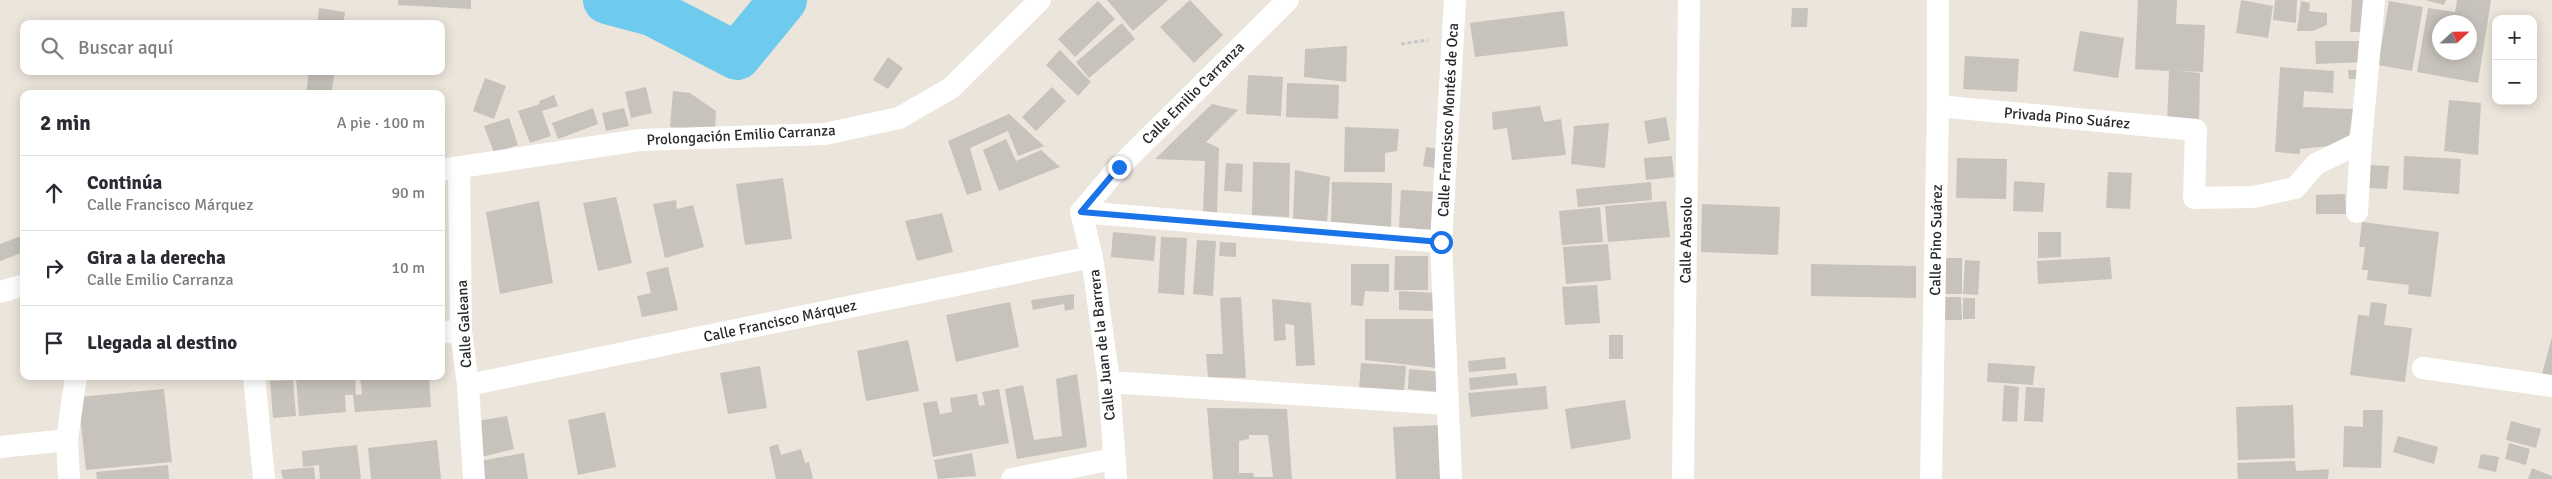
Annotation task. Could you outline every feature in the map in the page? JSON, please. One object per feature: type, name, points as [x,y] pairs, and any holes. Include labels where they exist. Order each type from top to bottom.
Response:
[{"type":"street","name":"Prolongación Emilio Carranza","points":[[450,169],[640,140],[825,134],[899,118],[951,88],[1040,0]]},
{"type":"street","name":"Calle Emilio Carranza","points":[[1081,212],[1119,167],[1288,0]]},
{"type":"street","name":"Calle Francisco Montés de Oca","points":[[1451,479],[1441,242],[1455,0]]},
{"type":"street","name":"Calle Abasolo","points":[[1683,479],[1688,0]]},
{"type":"street","name":"Calle Pino Suárez","points":[[1931,479],[1938,106],[1938,0]]},
{"type":"street","points":[[2357,212],[2361,142],[2374,0]]},
{"type":"street","name":"Privada Pino Suárez","points":[[1938,106],[2196,130],[2194,198],[2253,197],[2295,188],[2316,164],[2361,142]]},
{"type":"street","name":"Calle Galeana","points":[[450,169],[451,332],[468,384],[474,479]]},
{"type":"street","points":[[1081,212],[1441,242]]},
{"type":"street","name":"Calle Juan de la Barrera","points":[[1081,212],[1092,257],[1109,382],[1115,469]]},
{"type":"street","name":"Calle Francisco Márquez","points":[[468,384],[1092,257]]},
{"type":"street","points":[[0,292],[20,286]]},
{"type":"street","points":[[2423,368],[2552,386]]},
{"type":"street","points":[[69,479],[67,440],[75,380]]},
{"type":"street","points":[[254,380],[264,479]]},
{"type":"street","points":[[1109,382],[1448,404]]},
{"type":"street","points":[[0,447],[67,440]]},
{"type":"street","points":[[1012,479],[1115,469]]},
{"type":"building","points":[[398,0],[471,0],[471,9],[398,5]]},
{"type":"building","points":[[1107,0],[1168,0],[1133,31]]},
{"type":"building","points":[[1190,0],[1223,35],[1194,63],[1160,27]]},
{"type":"building","points":[[2138,0],[2177,0],[2176,24],[2205,25],[2203,72],[2177,71],[2200,73],[2199,127],[2167,126],[2169,71],[2135,69]]},
{"type":"building","points":[[2241,0],[2273,6],[2268,38],[2236,33]]},
{"type":"building","points":[[2275,0],[2297,0],[2296,23],[2273,20]]},
{"type":"building","points":[[2352,0],[2374,0],[2370,32],[2350,32]]},
{"type":"building","points":[[2425,0],[2446,0],[2444,5]]},
{"type":"building","points":[[2457,0],[2491,0],[2478,83],[2417,72],[2428,8],[2455,12]]},
{"type":"building","points":[[1098,1],[1115,19],[1075,57],[1058,39]]},
{"type":"building","points":[[2301,1],[2310,3],[2309,11],[2327,13],[2327,25],[2313,31],[2297,31]]},
{"type":"building","points":[[2389,1],[2423,7],[2412,71],[2378,65]]},
{"type":"building","points":[[319,8],[345,12],[344,20],[318,20]]},
{"type":"building","points":[[1792,8],[1808,8],[1807,27],[1791,27]]},
{"type":"building","points":[[1564,11],[1568,46],[1475,57],[1470,23]]},
{"type":"building","points":[[1122,23],[1135,39],[1089,78],[1076,62]]},
{"type":"building","points":[[2080,31],[2124,38],[2118,78],[2073,71]]},
{"type":"building","points":[[2315,41],[2369,41],[2367,62],[2316,64]]},
{"type":"building","points":[[1347,46],[1346,82],[1304,77],[1305,49]]},
{"type":"building","points":[[1060,50],[1091,82],[1078,96],[1046,65]]},
{"type":"building","points":[[1965,56],[2019,59],[2017,92],[1963,89]]},
{"type":"building","points":[[888,57],[903,68],[888,89],[873,80]]},
{"type":"building","points":[[2280,67],[2334,71],[2333,93],[2304,91],[2303,107],[2353,109],[2348,144],[2300,149],[2300,154],[2275,152]]},
{"type":"building","points":[[2348,70],[2359,70],[2358,79],[2349,79]]},
{"type":"building","points":[[308,75],[334,75],[332,90],[307,90]]},
{"type":"building","points":[[1248,75],[1283,77],[1281,116],[1246,114]]},
{"type":"building","points":[[485,78],[506,86],[494,119],[473,111]]},
{"type":"building","points":[[1287,83],[1339,85],[1338,119],[1286,117]]},
{"type":"building","points":[[646,87],[652,113],[631,118],[625,92]]},
{"type":"building","points":[[1052,87],[1066,101],[1036,131],[1022,117]]},
{"type":"building","points":[[673,91],[690,93],[716,111],[715,131],[670,127]]},
{"type":"building","points":[[554,95],[558,106],[542,111],[551,136],[530,143],[518,111],[540,104],[539,101]]},
{"type":"building","points":[[2449,100],[2481,103],[2478,155],[2444,151]]},
{"type":"building","points":[[1212,104],[1238,110],[1206,142],[1219,148],[1217,213],[1203,213],[1205,161],[1155,159]]},
{"type":"building","points":[[1540,106],[1544,122],[1561,119],[1566,155],[1512,160],[1507,128],[1493,130],[1492,112]]},
{"type":"building","points":[[593,108],[598,124],[558,139],[552,123]]},
{"type":"building","points":[[624,108],[629,126],[606,131],[602,113]]},
{"type":"building","points":[[1009,114],[1044,146],[1018,156],[1008,131],[970,148],[982,190],[967,195],[948,141]]},
{"type":"building","points":[[1666,117],[1670,140],[1648,144],[1644,121]]},
{"type":"building","points":[[509,118],[518,145],[494,153],[484,126]]},
{"type":"building","points":[[1609,123],[1605,168],[1571,164],[1574,126]]},
{"type":"building","points":[[1345,127],[1399,129],[1397,151],[1385,153],[1385,172],[1344,172]]},
{"type":"building","points":[[1006,139],[1016,161],[1041,150],[1060,167],[999,191],[983,150]]},
{"type":"building","points":[[1426,147],[1445,150],[1442,169],[1423,166]]},
{"type":"building","points":[[1672,156],[1674,177],[1646,180],[1644,158]]},
{"type":"building","points":[[2404,156],[2461,159],[2459,194],[2403,190]]},
{"type":"building","points":[[1957,158],[2007,159],[2006,199],[1956,198]]},
{"type":"building","points":[[1253,162],[1290,163],[1289,217],[1252,215]]},
{"type":"building","points":[[1226,163],[1243,164],[1242,192],[1224,191]]},
{"type":"building","points":[[2370,165],[2389,166],[2387,189],[2369,188]]},
{"type":"building","points":[[1295,170],[1330,177],[1327,224],[1293,219]]},
{"type":"building","points":[[2108,172],[2132,173],[2130,209],[2106,208]]},
{"type":"building","points":[[783,178],[792,239],[745,245],[736,184]]},
{"type":"building","points":[[2014,181],[2045,183],[2043,212],[2013,211]]},
{"type":"building","points":[[1332,182],[1392,183],[1391,227],[1331,226]]},
{"type":"building","points":[[1651,182],[1652,200],[1578,207],[1576,189]]},
{"type":"building","points":[[1401,190],[1439,192],[1437,230],[1399,228]]},
{"type":"building","points":[[2345,194],[2346,214],[2316,214],[2316,195]]},
{"type":"building","points":[[616,197],[632,263],[598,271],[583,203]]},
{"type":"building","points":[[676,200],[677,209],[693,205],[704,247],[665,258],[653,204]]},
{"type":"building","points":[[539,201],[553,283],[500,294],[486,212]]},
{"type":"building","points":[[1666,201],[1670,237],[1608,242],[1605,206]]},
{"type":"building","points":[[1702,204],[1780,207],[1778,255],[1701,252]]},
{"type":"building","points":[[1600,207],[1603,242],[1562,245],[1559,211]]},
{"type":"building","points":[[942,213],[953,252],[917,261],[905,221]]},
{"type":"building","points":[[2362,222],[2439,232],[2431,297],[2408,294],[2409,285],[2367,280],[2368,270],[2362,270],[2365,247],[2359,247]]},
{"type":"building","points":[[1113,232],[1156,236],[1154,261],[1111,257]]},
{"type":"building","points":[[2038,232],[2061,232],[2061,257],[2038,258]]},
{"type":"building","points":[[20,236],[20,254],[0,261],[0,244]]},
{"type":"building","points":[[1161,237],[1187,238],[1184,295],[1158,293]]},
{"type":"building","points":[[1197,240],[1216,241],[1213,296],[1193,294]]},
{"type":"building","points":[[1220,242],[1236,243],[1236,257],[1219,256]]},
{"type":"building","points":[[1608,244],[1611,280],[1566,284],[1563,247]]},
{"type":"building","points":[[1395,256],[1428,256],[1428,290],[1394,290]]},
{"type":"building","points":[[2110,257],[2112,279],[2038,284],[2037,261]]},
{"type":"building","points":[[1937,258],[1962,258],[1962,294],[1937,294]]},
{"type":"building","points":[[1965,260],[1980,261],[1978,295],[1963,294]]},
{"type":"building","points":[[1351,264],[1389,264],[1389,292],[1365,291],[1363,306],[1351,305]]},
{"type":"building","points":[[1811,264],[1916,266],[1916,298],[1811,296]]},
{"type":"building","points":[[668,267],[678,310],[642,317],[637,296],[651,293],[646,272]]},
{"type":"building","points":[[1597,285],[1600,323],[1565,325],[1562,287]]},
{"type":"building","points":[[1399,291],[1434,293],[1433,311],[1399,310]]},
{"type":"building","points":[[1074,294],[1074,309],[1065,311],[1064,304],[1033,310],[1031,300]]},
{"type":"building","points":[[1241,297],[1246,378],[1208,377],[1206,354],[1223,354],[1220,298]]},
{"type":"building","points":[[1939,297],[1961,297],[1962,320],[1940,320]]},
{"type":"building","points":[[1963,298],[1975,298],[1975,319],[1963,319]]},
{"type":"building","points":[[1272,299],[1311,303],[1315,365],[1296,366],[1294,325],[1285,324],[1286,340],[1274,341]]},
{"type":"building","points":[[1010,302],[1019,347],[956,362],[946,315]]},
{"type":"building","points":[[2371,302],[2387,304],[2384,325],[2412,328],[2405,382],[2350,375],[2358,315],[2369,316]]},
{"type":"building","points":[[1365,319],[1435,319],[1437,368],[1365,360]]},
{"type":"building","points":[[1609,335],[1623,335],[1623,359],[1609,359]]},
{"type":"building","points":[[2552,337],[2552,377],[2542,374]]},
{"type":"building","points":[[908,340],[919,391],[866,401],[857,351]]},
{"type":"building","points":[[1505,357],[1506,369],[1469,372],[1468,361]]},
{"type":"building","points":[[1361,363],[1406,366],[1404,392],[1359,389]]},
{"type":"building","points":[[1988,363],[2035,366],[2033,385],[1987,382]]},
{"type":"building","points":[[760,366],[767,408],[728,414],[720,373]]},
{"type":"building","points":[[1409,369],[1441,372],[1439,392],[1408,389]]},
{"type":"building","points":[[1516,373],[1518,385],[1470,390],[1469,378]]},
{"type":"building","points":[[1077,374],[1087,447],[1017,459],[1005,389],[1023,385],[1034,440],[1062,436],[1056,379]]},
{"type":"building","points":[[293,380],[296,416],[273,418],[270,381]]},
{"type":"building","points":[[296,380],[355,380],[356,395],[362,394],[360,380],[429,380],[431,407],[355,412],[353,395],[345,395],[346,412],[299,416]]},
{"type":"building","points":[[2004,385],[2019,387],[2017,422],[2002,421]]},
{"type":"building","points":[[1546,386],[1548,409],[1471,417],[1468,393]]},
{"type":"building","points":[[2026,387],[2045,388],[2043,422],[2024,421]]},
{"type":"building","points":[[164,389],[172,462],[86,470],[78,397]]},
{"type":"building","points":[[999,389],[1009,443],[933,457],[923,403],[937,401],[940,414],[952,412],[950,398],[977,394],[979,406],[985,405],[982,392]]},
{"type":"building","points":[[1625,400],[1631,439],[1571,449],[1565,409]]},
{"type":"building","points":[[2293,405],[2295,458],[2238,460],[2236,407]]},
{"type":"building","points":[[1207,408],[1287,409],[1292,479],[1213,479]],"holes":[[[1249,435],[1268,435],[1273,477],[1254,477],[1253,473],[1239,473],[1239,441],[1249,439]]]},
{"type":"building","points":[[2363,410],[2383,410],[2381,468],[2343,467],[2344,426],[2363,427]]},
{"type":"building","points":[[605,412],[616,467],[578,475],[568,420]]},
{"type":"building","points":[[507,416],[514,449],[481,457],[472,422]]},
{"type":"building","points":[[2511,421],[2541,429],[2536,448],[2506,440]]},
{"type":"building","points":[[1440,425],[1443,479],[1396,479],[1393,427]]},
{"type":"building","points":[[2398,436],[2438,447],[2434,464],[2393,452]]},
{"type":"building","points":[[437,440],[441,479],[371,479],[368,448]]},
{"type":"building","points":[[2509,443],[2530,449],[2526,465],[2505,459]]},
{"type":"building","points":[[778,444],[781,455],[801,449],[805,463],[809,462],[813,479],[776,479],[769,447]]},
{"type":"building","points":[[357,445],[361,479],[320,479],[319,465],[303,467],[302,451]]},
{"type":"building","points":[[524,453],[528,479],[482,479],[480,461]]},
{"type":"building","points":[[972,453],[976,476],[938,479],[934,460]]},
{"type":"building","points":[[2481,454],[2499,457],[2496,472],[2478,468]]},
{"type":"building","points":[[2295,461],[2296,471],[2329,469],[2328,479],[2238,479],[2237,463]]},
{"type":"building","points":[[168,465],[169,479],[97,479],[96,472]]},
{"type":"building","points":[[314,467],[315,479],[283,479],[281,470]]},
{"type":"building","points":[[2532,468],[2552,476],[2552,479],[2528,479]]},
{"type":"waterway","points":[[607,0],[652,12],[737,56],[783,0]]},
{"type":"route","points":[[1119,167],[1081,212],[1441,242]]}]
